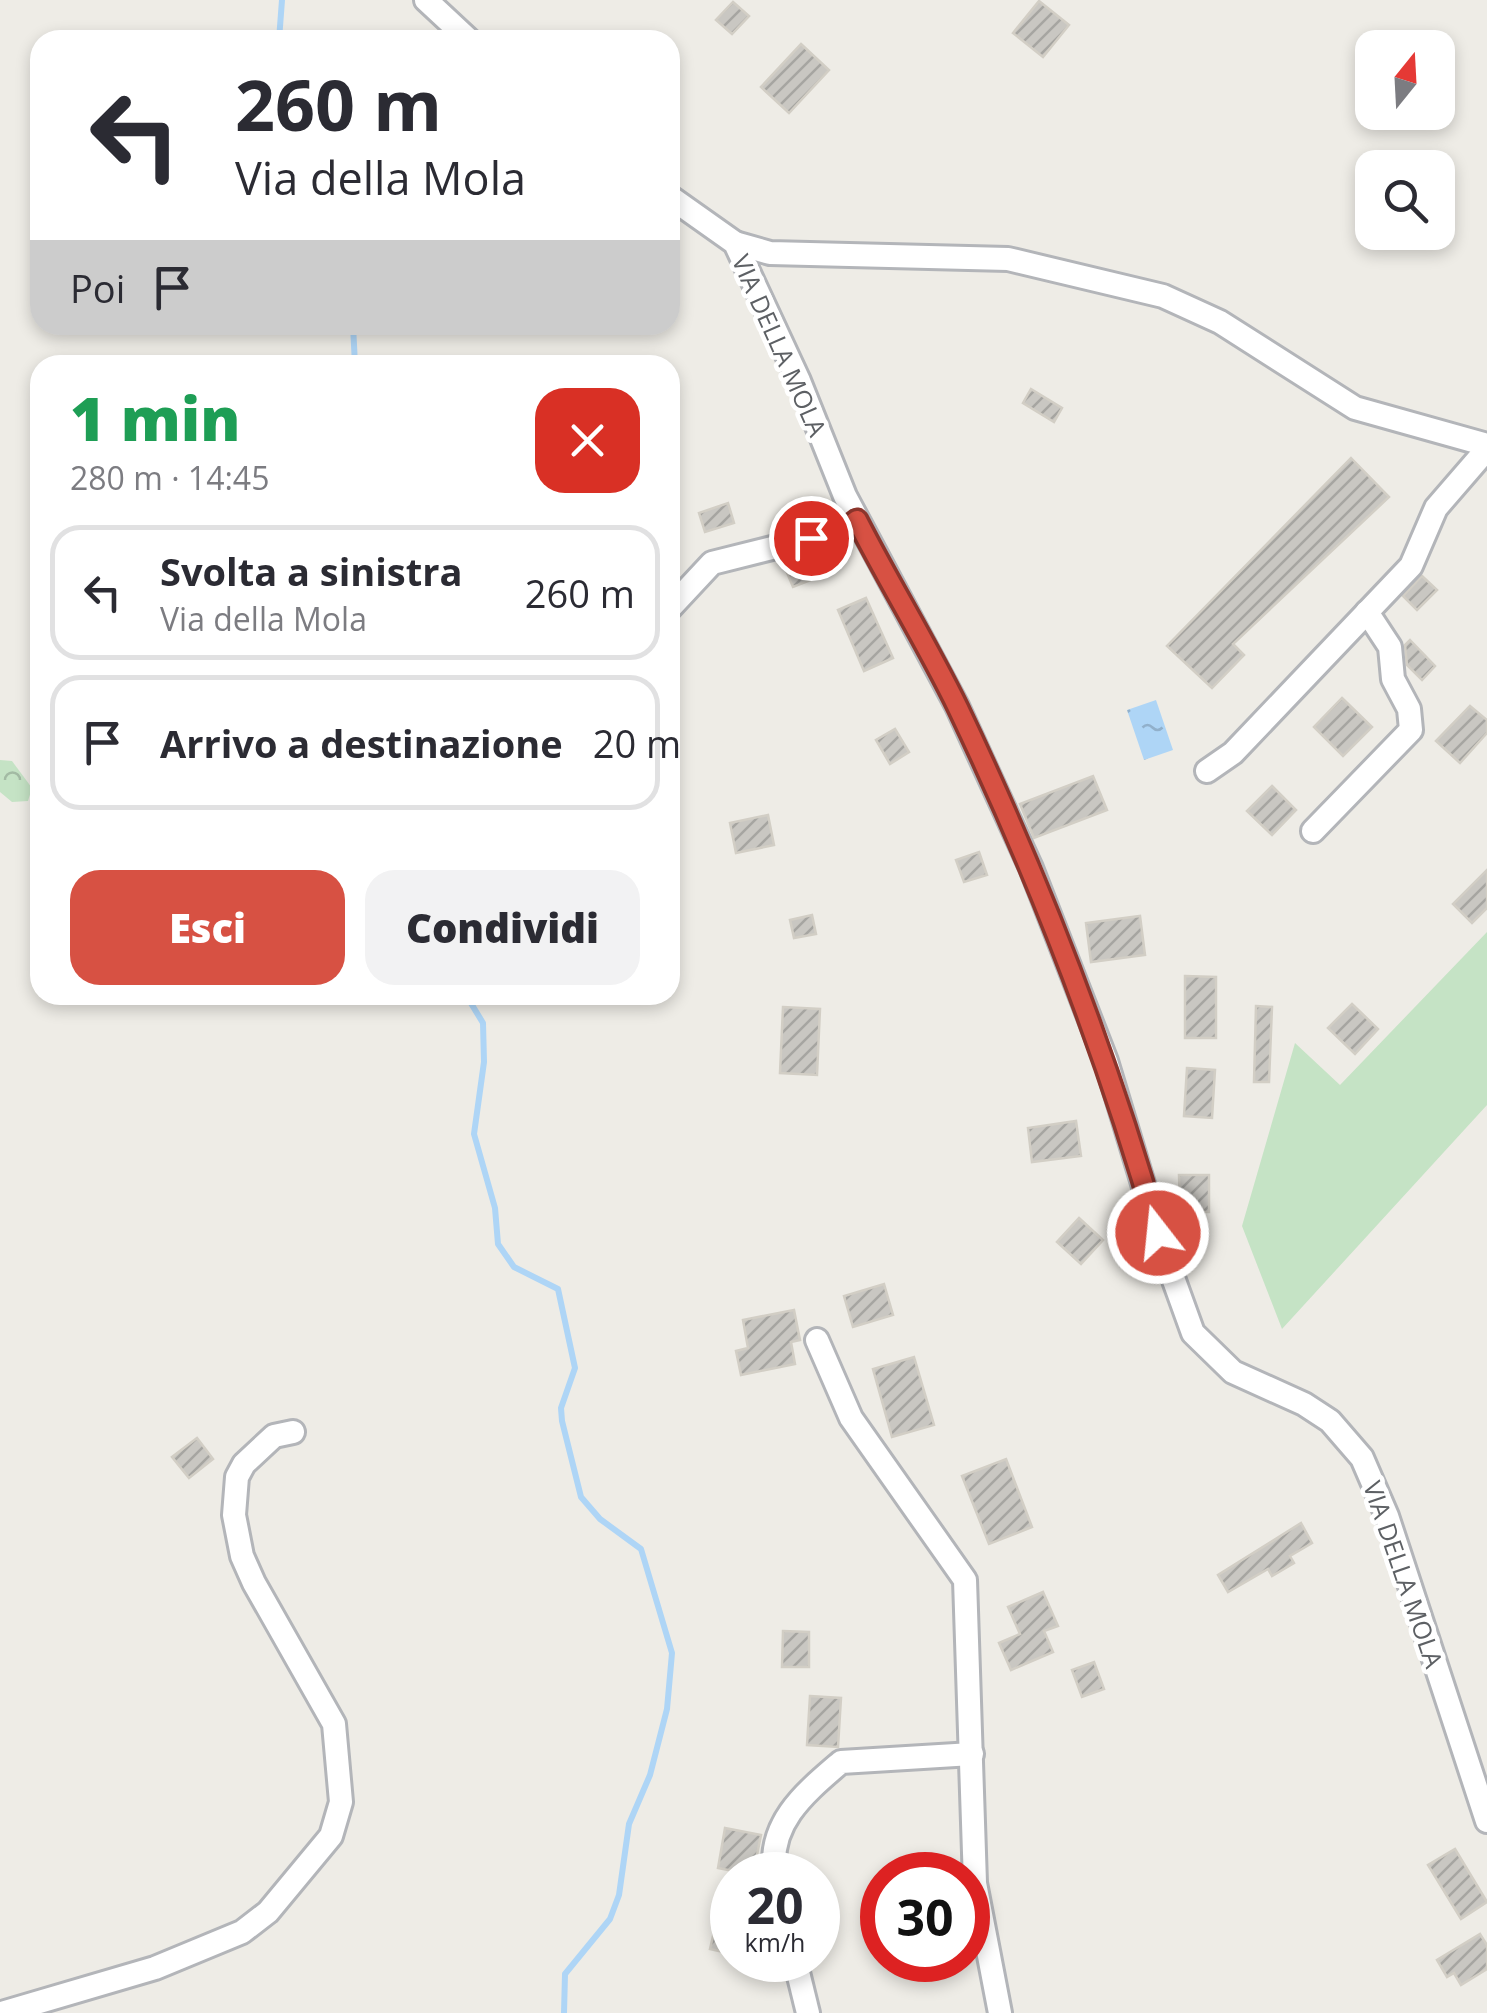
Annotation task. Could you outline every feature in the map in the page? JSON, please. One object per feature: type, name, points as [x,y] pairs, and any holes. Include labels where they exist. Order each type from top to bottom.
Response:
[{"type":"street","points":[[426,0],[458,30]]},
{"type":"street","name":"VIA DELLA MOLA","points":[[680,204],[735,243],[857,520],[957,706],[1031,868],[1106,1060],[1191,1329],[1221,1364],[1313,1409],[1337,1427],[1362,1458],[1392,1532],[1487,1822]]},
{"type":"street","points":[[735,243],[770,252],[1008,259],[1162,296],[1220,322],[1355,408],[1487,447],[1436,508],[1410,566],[1233,753],[1207,771]]},
{"type":"street","points":[[680,597],[712,563],[844,530],[857,520]]},
{"type":"street","points":[[1313,832],[1412,730],[1409,709],[1393,679],[1385,633],[1367,612]]},
{"type":"street","points":[[817,1340],[851,1418],[965,1580],[976,1884],[1000,2013]]},
{"type":"street","points":[[2,2013],[156,1968],[242,1932],[268,1912],[332,1836],[341,1802],[334,1724],[254,1584],[242,1556],[234,1514],[237,1477],[244,1464],[274,1436],[293,1432]]},
{"type":"street","points":[[776,1852],[777,1837],[787,1814],[841,1762],[972,1754]]},
{"type":"street","points":[[801,1982],[808,2013]]},
{"type":"green space","points":[[0,760],[12,761],[30,785],[28,801],[12,802],[0,792]]},
{"type":"green space","points":[[1487,932],[1487,1105],[1282,1329],[1242,1226],[1295,1043],[1340,1085]]},
{"type":"water","points":[[1156,700],[1173,750],[1144,760],[1127,710]]},
{"type":"building","points":[[1039,1],[1069,25],[1043,57],[1013,33]]},
{"type":"building","points":[[733,2],[749,16],[732,34],[716,20]]},
{"type":"building","points":[[801,44],[829,70],[789,113],[761,87]]},
{"type":"building","points":[[1031,389],[1062,408],[1054,422],[1023,403]]},
{"type":"building","points":[[1351,458],[1389,497],[1233,644],[1244,655],[1212,688],[1167,646]]},
{"type":"building","points":[[728,503],[734,523],[705,532],[699,513]]},
{"type":"building","points":[[831,549],[839,569],[793,587],[783,563]]},
{"type":"building","points":[[1422,576],[1437,590],[1417,610],[1403,596]]},
{"type":"building","points":[[866,598],[893,658],[864,671],[838,610]]},
{"type":"building","points":[[1410,640],[1435,666],[1422,680],[1407,665],[1405,645]]},
{"type":"building","points":[[1342,698],[1372,727],[1343,756],[1314,727]]},
{"type":"building","points":[[1470,706],[1487,720],[1487,733],[1460,763],[1436,741]]},
{"type":"building","points":[[895,729],[909,752],[890,764],[876,740]]},
{"type":"building","points":[[1093,776],[1107,810],[1034,838],[1020,804]]},
{"type":"building","points":[[1272,786],[1296,810],[1272,835],[1247,811]]},
{"type":"building","points":[[768,815],[774,845],[736,853],[730,823]]},
{"type":"building","points":[[979,852],[987,875],[964,882],[956,860]]},
{"type":"building","points":[[1487,870],[1487,908],[1472,923],[1453,904]]},
{"type":"building","points":[[812,915],[816,934],[794,938],[790,920]]},
{"type":"building","points":[[1140,916],[1145,955],[1091,962],[1086,923]]},
{"type":"building","points":[[1185,976],[1216,977],[1216,1038],[1185,1038]]},
{"type":"building","points":[[1352,1004],[1378,1029],[1355,1054],[1328,1028]]},
{"type":"building","points":[[1256,1006],[1272,1007],[1269,1082],[1254,1082]]},
{"type":"building","points":[[783,1007],[820,1009],[817,1075],[780,1073]]},
{"type":"building","points":[[1187,1068],[1215,1070],[1212,1118],[1184,1116]]},
{"type":"building","points":[[1076,1121],[1081,1156],[1032,1162],[1028,1128]]},
{"type":"building","points":[[1179,1175],[1209,1175],[1209,1212],[1180,1212]]},
{"type":"building","points":[[1079,1218],[1103,1240],[1081,1264],[1057,1242]]},
{"type":"building","points":[[884,1284],[893,1315],[853,1327],[844,1296]]},
{"type":"building","points":[[794,1310],[800,1340],[791,1342],[795,1364],[741,1375],[736,1351],[748,1348],[743,1320]]},
{"type":"building","points":[[914,1357],[934,1425],[892,1437],[873,1369]]},
{"type":"building","points":[[197,1438],[213,1459],[189,1478],[172,1457]]},
{"type":"building","points":[[1006,1459],[1032,1527],[989,1544],[962,1476]]},
{"type":"building","points":[[1301,1523],[1312,1543],[1290,1556],[1294,1563],[1272,1576],[1268,1569],[1228,1592],[1218,1575]]},
{"type":"building","points":[[1043,1592],[1058,1626],[1044,1631],[1053,1652],[1011,1670],[999,1643],[1020,1634],[1008,1607]]},
{"type":"building","points":[[783,1631],[809,1632],[809,1667],[782,1667]]},
{"type":"building","points":[[1094,1662],[1104,1689],[1082,1697],[1072,1670]]},
{"type":"building","points":[[810,1696],[841,1698],[838,1747],[807,1745]]},
{"type":"building","points":[[725,1828],[761,1835],[758,1852],[721,1852]]},
{"type":"building","points":[[1455,1849],[1487,1902],[1461,1919],[1428,1865]]},
{"type":"building","points":[[1480,1934],[1487,1945],[1487,1969],[1461,1985],[1454,1973],[1447,1977],[1437,1960]]},
{"type":"waterway","points":[[280,30],[282,0]]},
{"type":"waterway","points":[[354,335],[354,355]]},
{"type":"waterway","points":[[472,1005],[483,1023],[484,1062],[474,1134],[495,1208],[498,1244],[514,1267],[558,1289],[575,1368],[561,1408],[562,1421],[581,1497],[600,1519],[641,1549],[672,1653],[667,1709],[650,1775],[629,1824],[619,1895],[610,1919],[565,1974],[564,2013]]},
{"type":"route","points":[[811,538],[844,530],[857,520],[957,706],[1031,868],[1094,1026],[1158,1233]]}]
